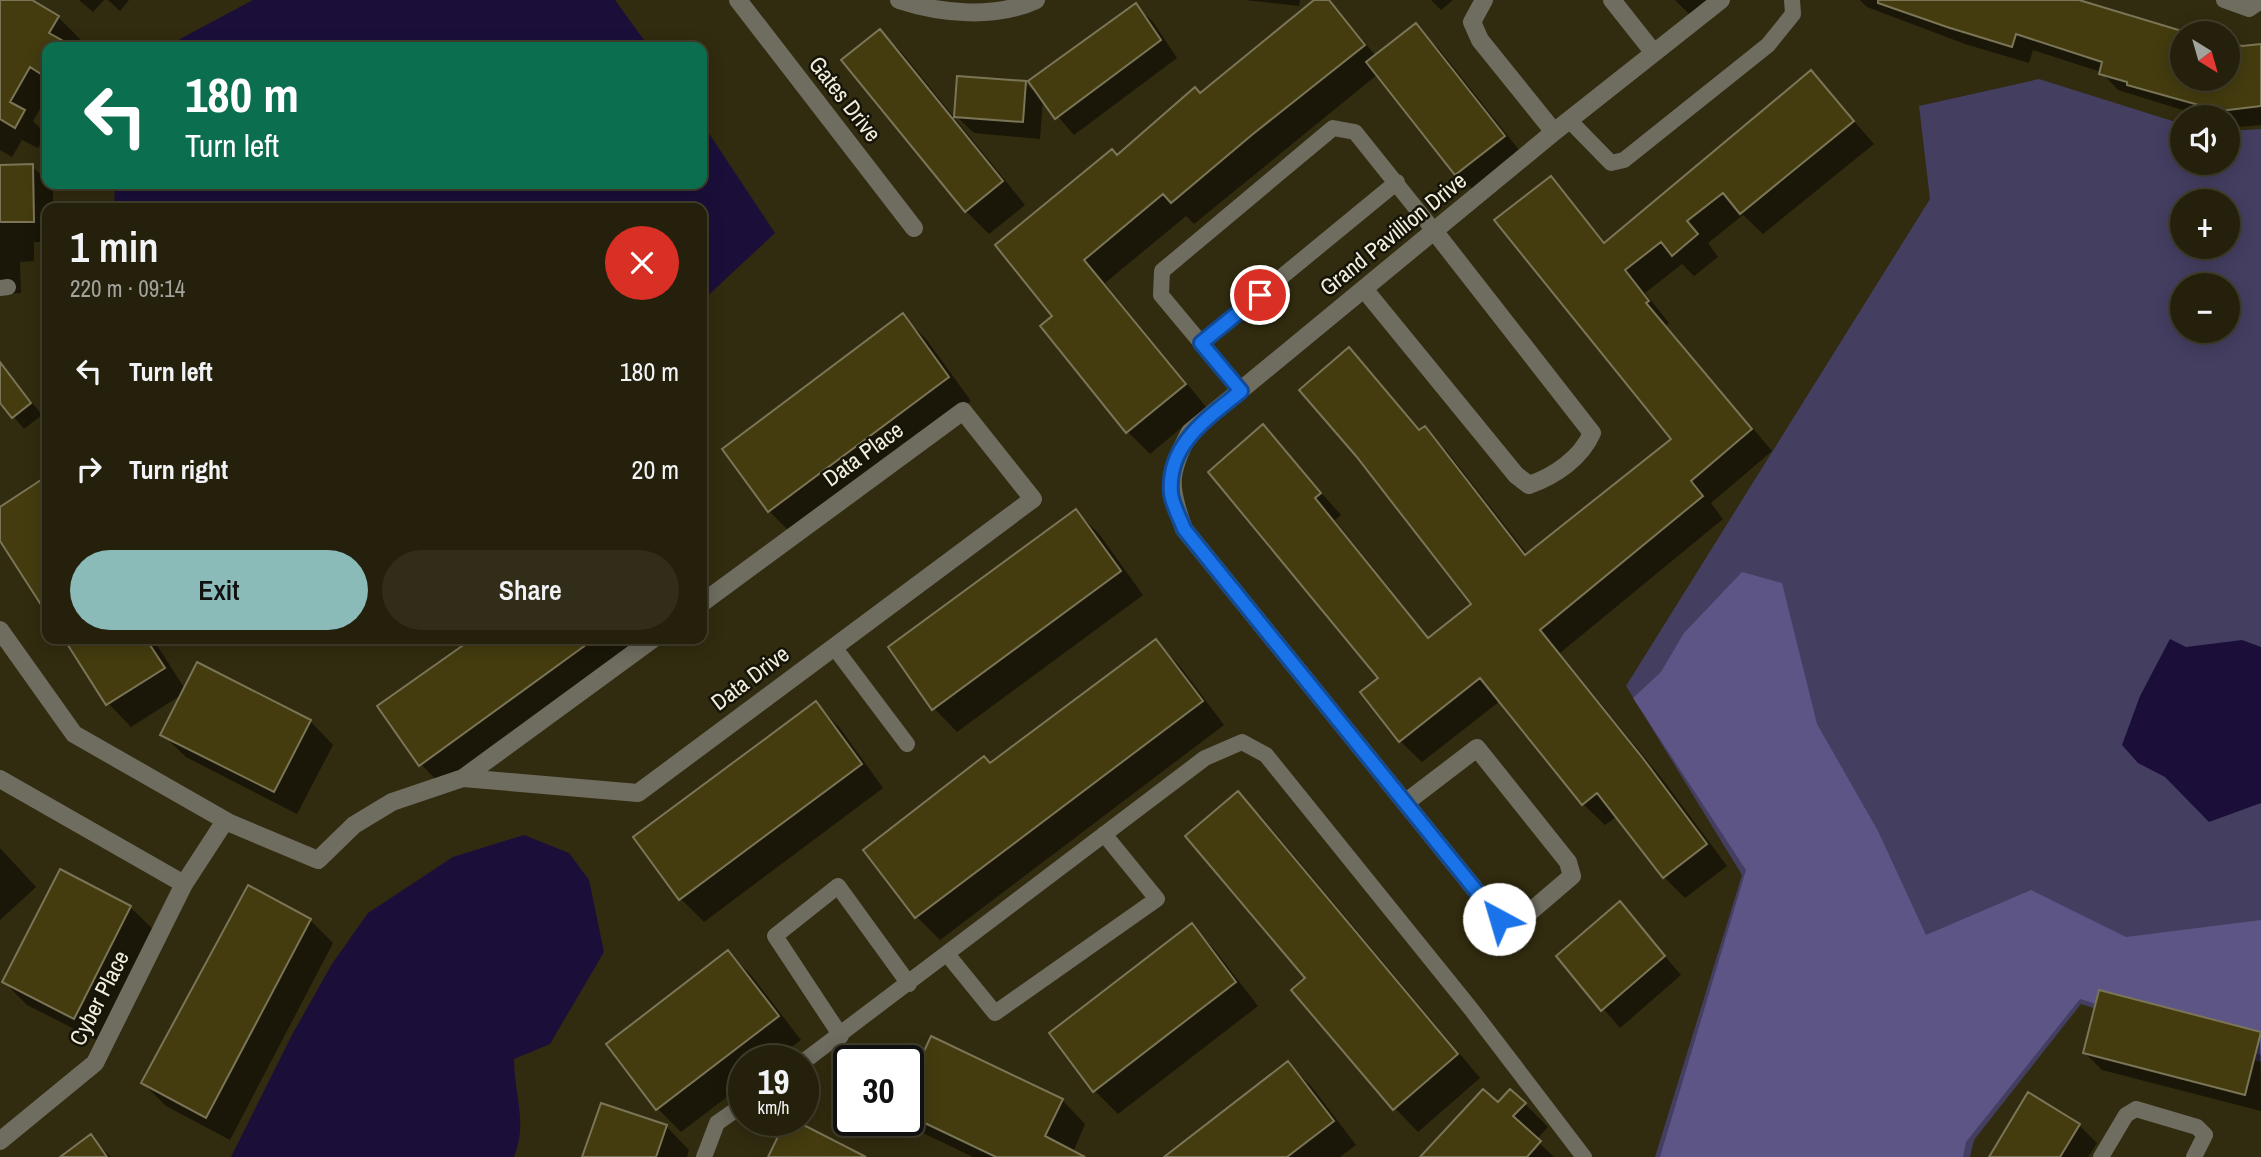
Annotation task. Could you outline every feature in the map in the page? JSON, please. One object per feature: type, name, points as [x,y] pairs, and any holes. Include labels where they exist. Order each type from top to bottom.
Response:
[{"type":"street","name":"Gates Drive","points":[[738,0],[914,228]]},
{"type":"street","points":[[899,0],[919,6],[977,13],[1026,5],[1036,0]]},
{"type":"street","points":[[1484,0],[1472,22],[1480,40],[1554,132]]},
{"type":"street","points":[[1612,0],[1654,53]]},
{"type":"street","name":"Grand Pavillion Drive","points":[[1405,803],[1477,748],[1567,862],[1572,876],[1523,918],[1511,923],[1499,919],[1405,803],[1184,529],[1171,494],[1177,457],[1190,432],[1554,132],[1721,0]]},
{"type":"street","points":[[1364,289],[1516,475],[1529,485],[1548,478],[1585,447],[1592,433],[1435,232]]},
{"type":"street","name":"Data Place","points":[[707,599],[963,411],[1033,499]]},
{"type":"street","name":"Data Drive","points":[[463,778],[638,793],[1033,499]]},
{"type":"street","points":[[0,630],[74,734],[228,822],[318,860],[354,825],[392,803],[463,778],[646,644]]},
{"type":"street","points":[[0,779],[184,884]]},
{"type":"street","name":"Cyber Place","points":[[0,1141],[95,1063],[184,884],[225,821],[228,822]]},
{"type":"lane","points":[[1569,120],[1611,163],[1624,160],[1768,45],[1793,14],[1792,0]]},
{"type":"lane","points":[[2224,0],[2249,9],[2261,1]]},
{"type":"lane","points":[[1241,391],[1161,295],[1162,271],[1333,128],[1355,132],[1435,232]]},
{"type":"lane","points":[[1201,343],[1397,182]]},
{"type":"lane","points":[[834,647],[907,744]]},
{"type":"lane","points":[[819,1051],[1205,758],[1242,742],[1266,755],[1463,998],[1584,1157]]},
{"type":"lane","points":[[947,954],[995,1013],[1157,899],[1104,835]]},
{"type":"lane","points":[[841,1035],[775,936],[838,886],[909,984]]},
{"type":"lane","points":[[2101,1157],[2126,1115],[2136,1109],[2197,1127],[2205,1135],[2194,1157]]},
{"type":"lane","points":[[704,1157],[717,1123],[728,1115]]},
{"type":"shaded area","points":[[253,0],[615,0],[645,42],[174,42]]},
{"type":"shaded area","points":[[2039,79],[2170,120],[2170,175],[2240,175],[2240,130],[2261,129],[2261,1062],[2081,1004],[1974,1140],[1970,1157],[1655,1157],[1742,875],[1626,686],[1930,199],[1919,106]]},
{"type":"shaded area","points":[[707,131],[775,233],[707,296],[707,203],[114,203],[115,189],[707,189]]},
{"type":"shaded area","points":[[1742,572],[1782,583],[1817,724],[1878,831],[1926,935],[2031,890],[2126,937],[2261,920],[2261,1055],[2080,999],[1966,1142],[1963,1157],[1660,1157],[1746,870],[1633,698],[1661,672],[1684,633]]},
{"type":"shaded area","points":[[2170,639],[2186,647],[2242,640],[2261,647],[2261,803],[2209,822],[2165,777],[2138,763],[2122,745],[2140,696]]},
{"type":"shaded area","points":[[524,835],[569,853],[589,880],[604,952],[550,1044],[514,1059],[520,1132],[514,1157],[231,1157],[293,1033],[332,964],[368,913],[453,857]]},
{"type":"building","points":[[0,0],[32,0],[59,16],[49,33],[65,42],[42,42],[42,75],[30,67],[10,102],[25,110],[15,128],[0,119]]},
{"type":"building","points":[[1314,0],[1329,0],[1365,45],[1171,203],[1163,194],[1084,260],[1186,384],[1126,433],[1040,326],[1052,316],[995,245],[1112,149],[1117,155],[1195,87],[1200,93]]},
{"type":"building","points":[[1878,0],[2079,0],[2170,27],[2170,91],[2240,91],[2240,45],[2261,44],[2261,106],[2240,109],[2240,105],[2199,105],[2127,85],[2127,82],[2099,74],[2102,62],[2016,34],[2012,47],[1878,3]]},
{"type":"building","points":[[1136,3],[1161,40],[1055,119],[1028,81]]},
{"type":"building","points":[[1416,23],[1505,136],[1455,175],[1366,62]]},
{"type":"building","points":[[880,29],[1003,181],[965,212],[841,60]]},
{"type":"building","points":[[1811,70],[1854,121],[1740,214],[1723,193],[1687,221],[1698,234],[1672,256],[1661,242],[1625,270],[1649,301],[1646,303],[1752,429],[1691,481],[1703,496],[1540,630],[1642,757],[1707,844],[1663,878],[1597,793],[1582,805],[1480,678],[1399,742],[1360,692],[1378,678],[1208,472],[1263,424],[1321,493],[1315,498],[1428,638],[1471,604],[1356,456],[1299,390],[1349,347],[1419,430],[1425,426],[1525,555],[1671,439],[1494,220],[1551,176],[1604,243]]},
{"type":"building","points":[[957,76],[1026,81],[1023,122],[954,117]]},
{"type":"building","points":[[33,164],[34,222],[0,222],[0,165]]},
{"type":"building","points":[[903,313],[949,377],[768,512],[722,449]]},
{"type":"building","points":[[0,362],[31,403],[12,418],[0,403]]},
{"type":"building","points":[[42,479],[42,606],[0,541],[0,507]]},
{"type":"building","points":[[1076,509],[1121,571],[932,710],[888,647]]},
{"type":"building","points":[[1156,639],[1203,701],[915,918],[863,850],[984,756],[990,763]]},
{"type":"building","points":[[67,644],[149,644],[165,668],[106,705]]},
{"type":"building","points":[[465,644],[587,644],[419,766],[377,706]]},
{"type":"building","points":[[197,662],[311,720],[274,792],[160,735]]},
{"type":"building","points":[[816,701],[862,764],[679,900],[633,837]]},
{"type":"building","points":[[1238,791],[1458,1054],[1393,1110],[1291,990],[1305,978],[1185,836]]},
{"type":"building","points":[[60,869],[131,906],[74,1019],[2,982]]},
{"type":"building","points":[[248,885],[311,919],[206,1118],[141,1083]]},
{"type":"building","points":[[1620,901],[1665,956],[1601,1011],[1556,956]]},
{"type":"building","points":[[1192,923],[1236,982],[1093,1092],[1049,1033]]},
{"type":"building","points":[[728,950],[779,1016],[741,1045],[728,1045],[728,1055],[656,1110],[606,1044]]},
{"type":"building","points":[[2099,990],[2261,1032],[2245,1095],[2083,1053]]},
{"type":"building","points":[[931,1036],[1063,1099],[1045,1136],[1085,1157],[996,1157],[924,1123],[924,1051]]},
{"type":"building","points":[[1288,1061],[1334,1121],[1287,1157],[1164,1157]]},
{"type":"building","points":[[1483,1089],[1498,1102],[1510,1089],[1526,1103],[1513,1116],[1541,1141],[1527,1157],[1420,1157]]},
{"type":"building","points":[[2028,1092],[2080,1124],[2060,1157],[1989,1157]]},
{"type":"building","points":[[601,1103],[667,1125],[656,1157],[582,1157]]},
{"type":"building","points":[[819,1133],[866,1157],[768,1157],[778,1136],[819,1136]]},
{"type":"building","points":[[91,1134],[107,1157],[60,1157]]},
{"type":"route","points":[[1260,295],[1201,343],[1241,391],[1190,432],[1183,445],[1177,457],[1171,494],[1177,511],[1184,529],[1499,919]]}]
